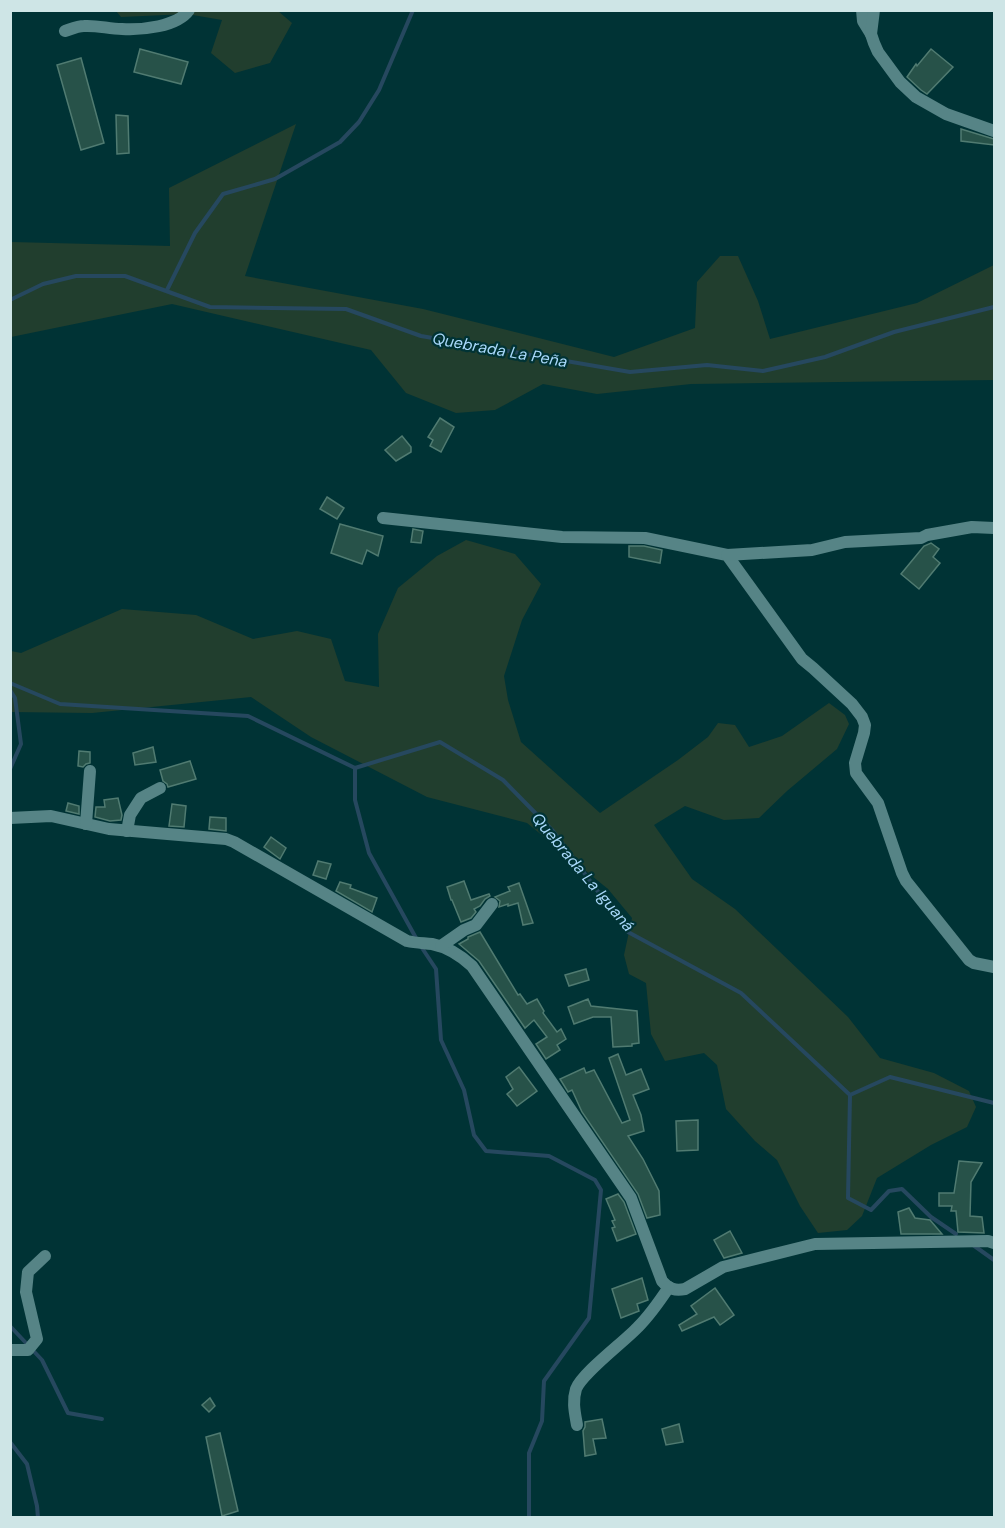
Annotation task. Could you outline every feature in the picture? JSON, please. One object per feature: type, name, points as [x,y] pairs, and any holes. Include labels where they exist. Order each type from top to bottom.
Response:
[{"type":"street","points":[[65,31],[84,26],[122,29],[162,25],[181,19],[189,10]]},
{"type":"street","points":[[862,10],[863,21],[878,52],[900,82],[916,97],[946,114],[994,131]]},
{"type":"street","points":[[871,34],[874,10]]},
{"type":"street","points":[[383,518],[561,537],[645,538],[727,555],[812,550],[845,542],[921,538],[972,526],[994,528]]},
{"type":"street","points":[[727,555],[802,659],[852,704],[862,717],[865,724],[855,763],[856,772],[878,804],[906,881],[969,960],[994,967]]},
{"type":"street","points":[[86,824],[90,771]]},
{"type":"street","points":[[127,831],[130,815],[141,798],[160,788]]},
{"type":"street","points":[[10,818],[51,816],[109,829],[226,839],[407,941],[441,946],[457,953],[472,966],[631,1198],[663,1281],[669,1287],[685,1289],[723,1267],[815,1244],[988,1241],[994,1243]]},
{"type":"street","points":[[441,946],[464,930],[477,926],[492,904]]},
{"type":"street","points":[[10,1350],[28,1350],[37,1339],[26,1292],[28,1272],[45,1256]]},
{"type":"street","points":[[577,1425],[573,1406],[577,1387],[588,1372],[638,1328],[655,1309],[669,1287]]},
{"type":"green space","points":[[116,11],[278,11],[292,23],[270,63],[235,73],[211,53],[222,20],[187,14],[121,17]]},
{"type":"green space","points":[[296,124],[245,276],[423,309],[614,357],[695,328],[697,282],[720,256],[738,256],[758,301],[770,339],[917,303],[994,265],[994,380],[691,384],[597,394],[543,384],[495,410],[456,413],[406,393],[371,350],[172,304],[11,337],[11,242],[170,246],[169,188]]},
{"type":"green space","points":[[466,540],[515,554],[541,584],[522,620],[504,676],[508,700],[521,742],[600,813],[678,760],[708,737],[718,723],[735,725],[749,747],[782,736],[829,703],[845,715],[849,724],[837,749],[759,818],[724,820],[685,806],[654,825],[692,879],[735,909],[848,1017],[880,1058],[934,1073],[969,1091],[976,1107],[967,1127],[931,1145],[877,1178],[862,1216],[847,1230],[818,1233],[800,1206],[777,1160],[755,1141],[726,1109],[717,1065],[704,1053],[665,1061],[651,1034],[646,983],[629,974],[624,955],[632,918],[608,889],[527,823],[427,797],[311,737],[251,697],[92,713],[11,712],[11,651],[21,653],[122,609],[196,615],[253,639],[297,631],[331,639],[345,681],[379,687],[378,634],[398,588],[437,556]]},
{"type":"building","points":[[140,49],[188,62],[181,84],[134,72]]},
{"type":"building","points":[[931,49],[953,67],[927,94],[907,77]]},
{"type":"building","points":[[81,58],[104,143],[81,150],[57,65]]},
{"type":"building","points":[[116,115],[128,116],[129,153],[117,154]]},
{"type":"building","points":[[961,129],[994,139],[994,145],[961,141]]},
{"type":"building","points":[[440,418],[454,427],[441,452],[430,446],[433,440],[428,437]]},
{"type":"building","points":[[402,436],[411,447],[411,452],[396,461],[385,450]]},
{"type":"building","points":[[327,497],[344,508],[337,519],[320,509]]},
{"type":"building","points":[[340,524],[383,536],[378,556],[367,550],[362,564],[331,553]]},
{"type":"building","points":[[413,529],[423,531],[421,543],[411,542]]},
{"type":"building","points":[[931,543],[939,549],[933,557],[940,563],[919,589],[901,574],[924,546]]},
{"type":"building","points":[[629,546],[644,546],[662,550],[660,563],[629,557]]},
{"type":"building","points":[[153,747],[156,762],[135,765],[133,753]]},
{"type":"building","points":[[79,751],[90,752],[90,763],[83,767],[78,766]]},
{"type":"building","points":[[190,761],[196,779],[168,787],[163,781],[160,770]]},
{"type":"building","points":[[118,798],[121,820],[110,821],[95,817],[96,807],[105,807],[104,800]]},
{"type":"building","points":[[68,803],[79,806],[79,814],[66,811]]},
{"type":"building","points":[[172,804],[186,806],[184,827],[169,826]]},
{"type":"building","points":[[210,817],[226,818],[226,831],[209,829]]},
{"type":"building","points":[[271,837],[286,848],[280,859],[264,847]]},
{"type":"building","points":[[318,861],[331,864],[326,879],[313,875]]},
{"type":"building","points":[[464,881],[471,900],[489,894],[490,896],[474,909],[476,912],[471,918],[461,922],[447,887]]},
{"type":"building","points":[[340,882],[377,898],[372,912],[336,891]]},
{"type":"building","points":[[519,883],[533,923],[523,925],[518,903],[499,907],[500,901],[495,897],[510,891],[508,887]]},
{"type":"building","points":[[480,932],[518,995],[520,994],[527,1004],[537,999],[543,1013],[557,1032],[561,1029],[566,1039],[557,1045],[560,1050],[546,1059],[536,1044],[547,1037],[534,1020],[525,1028],[479,961],[459,944]]},
{"type":"building","points":[[586,969],[589,980],[569,986],[565,975]]},
{"type":"building","points":[[588,999],[591,1006],[637,1011],[639,1043],[632,1044],[632,1046],[613,1047],[611,1017],[593,1017],[574,1024],[568,1007]]},
{"type":"building","points":[[618,1054],[626,1075],[641,1069],[649,1089],[633,1095],[641,1115],[644,1131],[628,1136],[659,1191],[660,1215],[647,1218],[638,1194],[582,1112],[572,1090],[568,1092],[560,1079],[584,1068],[586,1073],[594,1070],[622,1123],[630,1120],[609,1058]]},
{"type":"building","points":[[519,1067],[537,1091],[517,1106],[507,1094],[513,1089],[506,1077]]},
{"type":"building","points":[[698,1120],[698,1150],[677,1151],[676,1121]]},
{"type":"building","points":[[959,1161],[982,1163],[971,1182],[970,1216],[982,1217],[984,1233],[958,1232],[956,1211],[951,1211],[952,1206],[939,1206],[939,1193],[954,1193]]},
{"type":"building","points":[[618,1194],[624,1202],[636,1234],[617,1241],[612,1228],[615,1227],[612,1221],[615,1220],[606,1199]]},
{"type":"building","points":[[909,1208],[915,1218],[930,1220],[942,1234],[901,1234],[898,1212]]},
{"type":"building","points":[[730,1231],[742,1253],[724,1258],[714,1240]]},
{"type":"building","points":[[642,1278],[648,1300],[637,1304],[639,1311],[621,1318],[612,1289]]},
{"type":"building","points":[[715,1288],[734,1315],[720,1325],[714,1317],[682,1331],[679,1325],[697,1314],[691,1306]]},
{"type":"building","points":[[210,1398],[215,1406],[209,1412],[202,1405]]},
{"type":"building","points":[[602,1419],[606,1438],[593,1439],[596,1454],[585,1456],[583,1431],[585,1422]]},
{"type":"building","points":[[679,1424],[683,1442],[666,1445],[662,1429]]},
{"type":"building","points":[[220,1433],[238,1511],[222,1516],[206,1437]]},
{"type":"waterway","points":[[167,290],[195,233],[223,194],[275,179],[340,142],[359,122],[379,90],[413,10]]},
{"type":"waterway","name":"Quebrada La Peña","points":[[10,300],[43,284],[76,276],[125,276],[210,307],[346,309],[421,336],[630,372],[707,365],[763,371],[825,357],[894,332],[994,307]]},
{"type":"waterway","name":"Quebrada La Iguaná","points":[[10,683],[60,704],[248,716],[355,768],[440,742],[503,780],[553,831],[628,932],[741,993],[850,1095],[890,1077],[994,1103]]},
{"type":"waterway","points":[[10,690],[15,698],[21,744],[10,769]]},
{"type":"waterway","points":[[355,768],[355,800],[369,853],[416,938]]},
{"type":"waterway","points":[[420,945],[436,969],[441,1040],[464,1090],[474,1135],[486,1151],[549,1156],[595,1180],[601,1190],[589,1318],[544,1381],[542,1421],[529,1453],[529,1518]]},
{"type":"waterway","points":[[850,1095],[848,1198],[871,1210],[889,1191],[902,1189],[931,1217],[956,1234]]},
{"type":"waterway","points":[[973,1245],[994,1260]]},
{"type":"waterway","points":[[10,1326],[42,1360],[68,1413],[102,1419]]},
{"type":"waterway","points":[[10,1442],[27,1464],[38,1518]]}]
